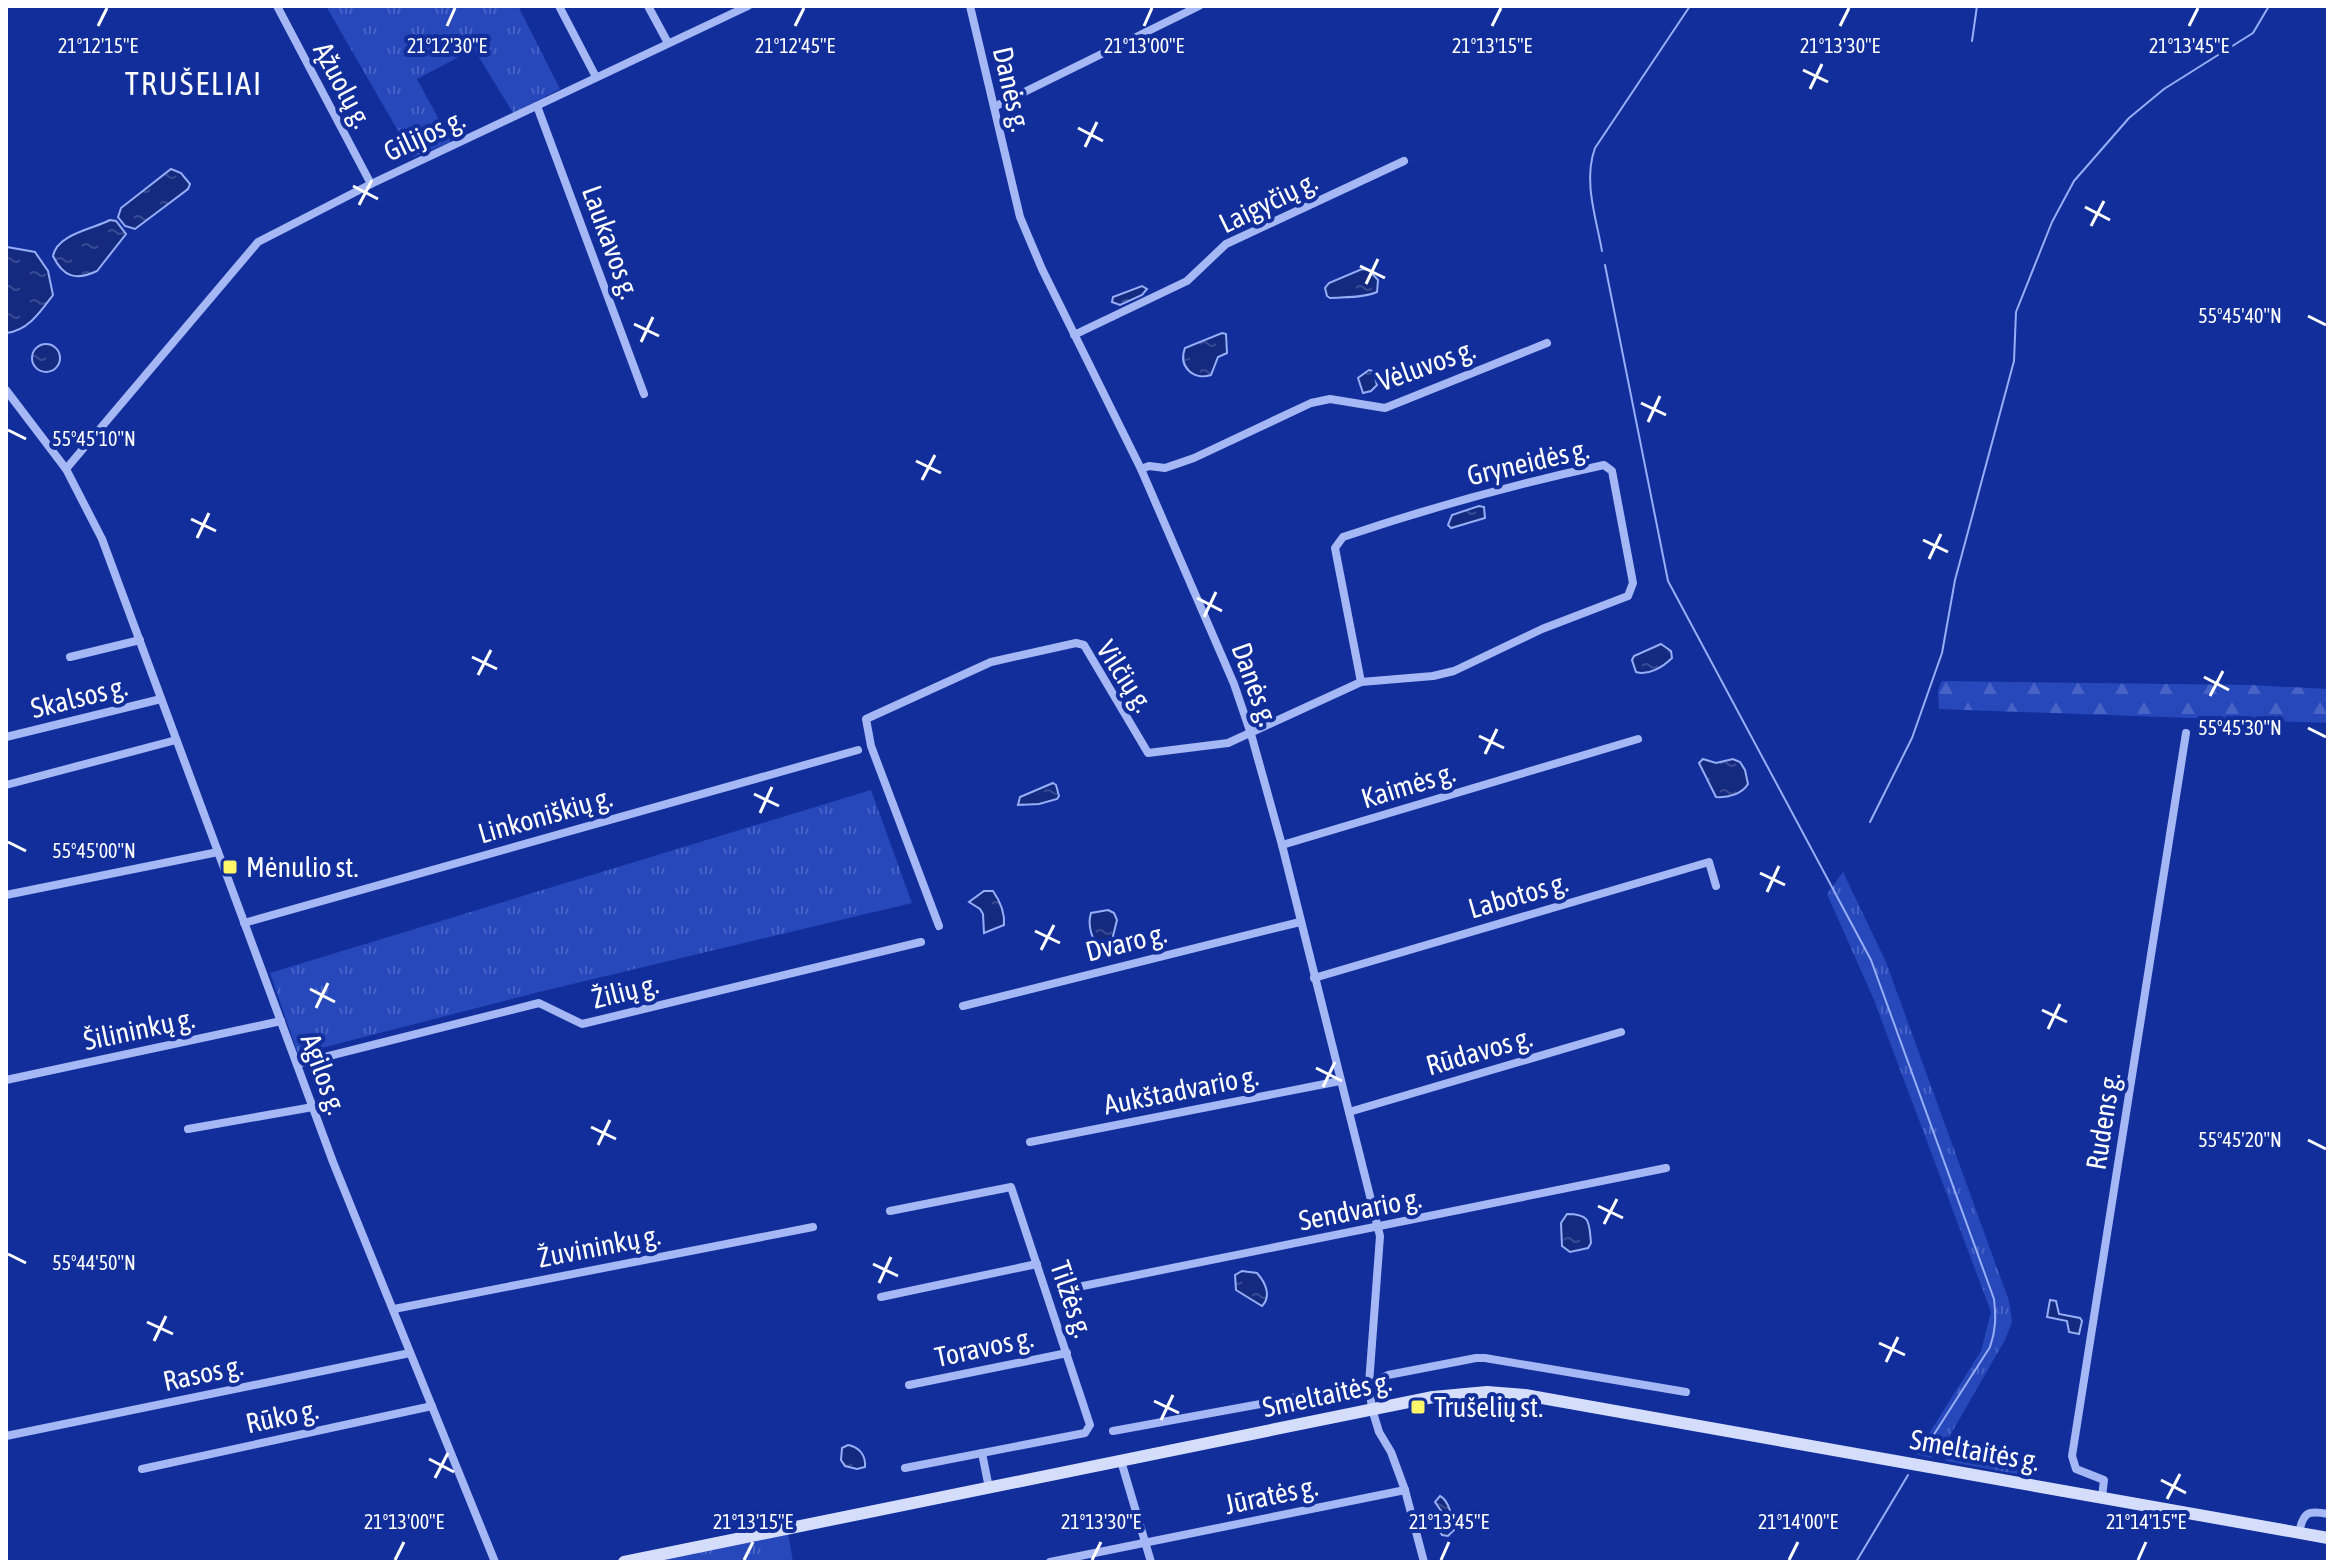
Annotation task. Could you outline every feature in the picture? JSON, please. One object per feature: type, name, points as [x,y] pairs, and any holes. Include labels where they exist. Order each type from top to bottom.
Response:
[{"type":"main road","name":"Smeltaitės g.","points":[[624,1562],[1372,1409],[1471,1392],[1525,1395],[2328,1538]]},
{"type":"street","name":"Ąžuolų g.","points":[[277,6],[371,184]]},
{"type":"street","points":[[559,6],[596,77]]},
{"type":"street","points":[[648,6],[668,43]]},
{"type":"street","name":"Gilijos g.","points":[[66,469],[258,242],[371,184],[748,6]]},
{"type":"street","name":"Danės g.","points":[[970,6],[1020,217],[1042,269],[1141,469],[1234,684],[1251,734],[1380,1236],[1369,1384],[1372,1409],[1405,1490],[1424,1562]]},
{"type":"street","points":[[994,107],[1199,6]]},
{"type":"street","name":"Laukavos g.","points":[[537,106],[644,394]]},
{"type":"street","name":"Laigyčių g.","points":[[1074,335],[1187,281],[1226,244],[1404,161]]},
{"type":"street","name":"Vėluvos g.","points":[[1141,469],[1149,466],[1165,468],[1194,458],[1311,403],[1330,399],[1385,408],[1547,343]]},
{"type":"street","name":"Agilos g.","points":[[6,390],[66,469],[102,539],[313,1107],[495,1562]]},
{"type":"street","name":"Gryneidės g.","points":[[1251,734],[1361,682],[1433,676],[1454,671],[1542,629],[1628,596],[1633,583],[1612,471],[1604,465],[1533,480],[1439,505],[1343,537],[1335,548],[1361,682]]},
{"type":"street","points":[[70,657],[140,640]]},
{"type":"street","name":"Vilčių g.","points":[[939,926],[871,746],[866,719],[991,662],[1076,643],[1084,645],[1148,753],[1228,743],[1251,734]]},
{"type":"street","name":"Skalsos g.","points":[[6,737],[161,699]]},
{"type":"street","name":"Rudens g.","points":[[2102,1497],[2104,1480],[2076,1469],[2072,1456],[2186,733]]},
{"type":"street","name":"Kaimės g.","points":[[1282,845],[1638,739]]},
{"type":"street","points":[[6,785],[176,740]]},
{"type":"street","name":"Linkoniškių g.","points":[[244,923],[858,750]]},
{"type":"street","points":[[6,895],[218,852]]},
{"type":"street","name":"Labotos g.","points":[[1314,978],[1709,862],[1716,886]]},
{"type":"street","name":"Dvaro g.","points":[[963,1006],[1300,922]]},
{"type":"street","name":"Žilių g.","points":[[297,1064],[539,1003],[582,1024],[921,942]]},
{"type":"street","name":"Šilininkų g.","points":[[6,1080],[281,1021]]},
{"type":"street","name":"Rūdavos g.","points":[[1349,1112],[1621,1032]]},
{"type":"street","name":"Aukštadvario g.","points":[[1030,1142],[1340,1081]]},
{"type":"street","points":[[188,1129],[313,1107]]},
{"type":"street","name":"Sendvario g.","points":[[1063,1290],[1666,1168]]},
{"type":"street","name":"Tilžės g.","points":[[890,1211],[1011,1187],[1090,1425],[1085,1433],[982,1453]]},
{"type":"street","name":"Žuvininkų g.","points":[[394,1309],[813,1227]]},
{"type":"street","points":[[881,1297],[1037,1264]]},
{"type":"street","name":"Rasos g.","points":[[6,1436],[410,1353]]},
{"type":"street","name":"Toravos g.","points":[[909,1385],[1067,1353]]},
{"type":"street","points":[[1113,1431],[1369,1384],[1388,1375],[1485,1358],[1686,1392]]},
{"type":"street","name":"Rūko g.","points":[[142,1469],[432,1406]]},
{"type":"street","points":[[905,1468],[982,1453],[989,1488]]},
{"type":"street","points":[[1121,1461],[1151,1562]]},
{"type":"street","name":"Jūratės g.","points":[[1147,1544],[1405,1490]]},
{"type":"street","points":[[2299,1533],[2306,1513],[2328,1514]]},
{"type":"street","points":[[1050,1562],[1147,1544]]},
{"type":"green space","points":[[326,6],[518,6],[560,89],[513,113],[474,49],[417,79],[451,142],[413,157]]},
{"type":"green space","points":[[1942,681],[2251,685],[2328,689],[2328,723],[1939,709],[1938,690]]},
{"type":"green space","points":[[871,790],[912,903],[539,992],[298,1054],[270,973]]},
{"type":"green space","points":[[1843,872],[1886,962],[2009,1301],[2012,1322],[2005,1340],[1948,1439],[1958,1448],[2019,1463],[2017,1474],[1946,1461],[1946,1452],[1937,1451],[1931,1458],[1916,1454],[1981,1351],[1991,1312],[1874,1000],[1827,894]]},
{"type":"green space","points":[[788,1533],[793,1562],[649,1562]]},
{"type":"water","points":[[171,169],[181,173],[190,184],[188,189],[135,229],[125,226],[118,217],[121,208]]},
{"type":"water","points":[[110,220],[116,221],[126,234],[97,271],[76,276],[61,269],[53,256],[61,242]]},
{"type":"water","points":[[7,247],[35,252],[48,271],[53,295],[27,324],[6,333]]},
{"type":"water","points":[[1362,269],[1369,270],[1378,280],[1377,292],[1354,297],[1327,296],[1325,288],[1329,283]]},
{"type":"water","points":[[1142,286],[1147,289],[1142,295],[1120,305],[1112,302],[1113,297]]},
{"type":"water","points":[[1226,334],[1227,353],[1218,357],[1211,375],[1193,374],[1185,366],[1185,348]]},
{"type":"water","points":[[46,344],[56,348],[60,358],[56,368],[46,372],[36,368],[32,358],[36,348]]},
{"type":"water","points":[[1369,370],[1373,371],[1377,385],[1363,393],[1358,378]]},
{"type":"water","points":[[1484,507],[1485,518],[1451,528],[1448,525],[1452,515]]},
{"type":"water","points":[[1661,644],[1671,651],[1672,658],[1655,670],[1636,672],[1632,660],[1634,656]]},
{"type":"water","points":[[1703,759],[1716,763],[1733,759],[1740,762],[1748,784],[1734,795],[1716,797],[1699,763]]},
{"type":"water","points":[[1053,783],[1059,796],[1057,799],[1018,805],[1020,797]]},
{"type":"water","points":[[984,891],[993,891],[998,899],[1004,925],[984,933],[983,914],[969,902]]},
{"type":"water","points":[[1108,910],[1114,913],[1117,920],[1113,936],[1118,948],[1117,954],[1102,956],[1092,935],[1090,919],[1091,913]]},
{"type":"water","points":[[1567,1214],[1581,1216],[1587,1221],[1591,1243],[1588,1248],[1570,1252],[1562,1246],[1561,1223]]},
{"type":"water","points":[[1242,1271],[1257,1273],[1263,1281],[1267,1298],[1262,1306],[1236,1290],[1235,1275]]},
{"type":"water","points":[[2050,1300],[2056,1301],[2059,1314],[2080,1318],[2079,1334],[2069,1332],[2067,1321],[2047,1317]]},
{"type":"water","points":[[848,1445],[861,1452],[865,1467],[845,1466],[841,1460],[842,1448]]},
{"type":"water","points":[[1440,1496],[1448,1506],[1454,1530],[1448,1536],[1442,1535],[1439,1529],[1444,1515],[1435,1502]]},
{"type":"waterway","points":[[1602,251],[1590,186],[1595,148],[1690,6]]},
{"type":"waterway","points":[[1972,41],[1977,6]]},
{"type":"waterway","points":[[1870,822],[1912,738],[1942,653],[1955,580],[2014,361],[2016,312],[2052,222],[2074,181],[2129,118],[2164,89],[2253,33],[2269,6]]},
{"type":"waterway","points":[[1605,265],[1668,581],[1871,960],[1994,1299],[1995,1323],[1990,1347],[1922,1453]]},
{"type":"waterway","points":[[1856,1562],[1908,1475]]},
{"type":"place","name":"Mėnulio st.","points":[[230,867]]},
{"type":"place","name":"Trušelių st.","points":[[1418,1407]]},
{"type":"district","name":"TRUŠELIAI","points":[[194,84]]}]
